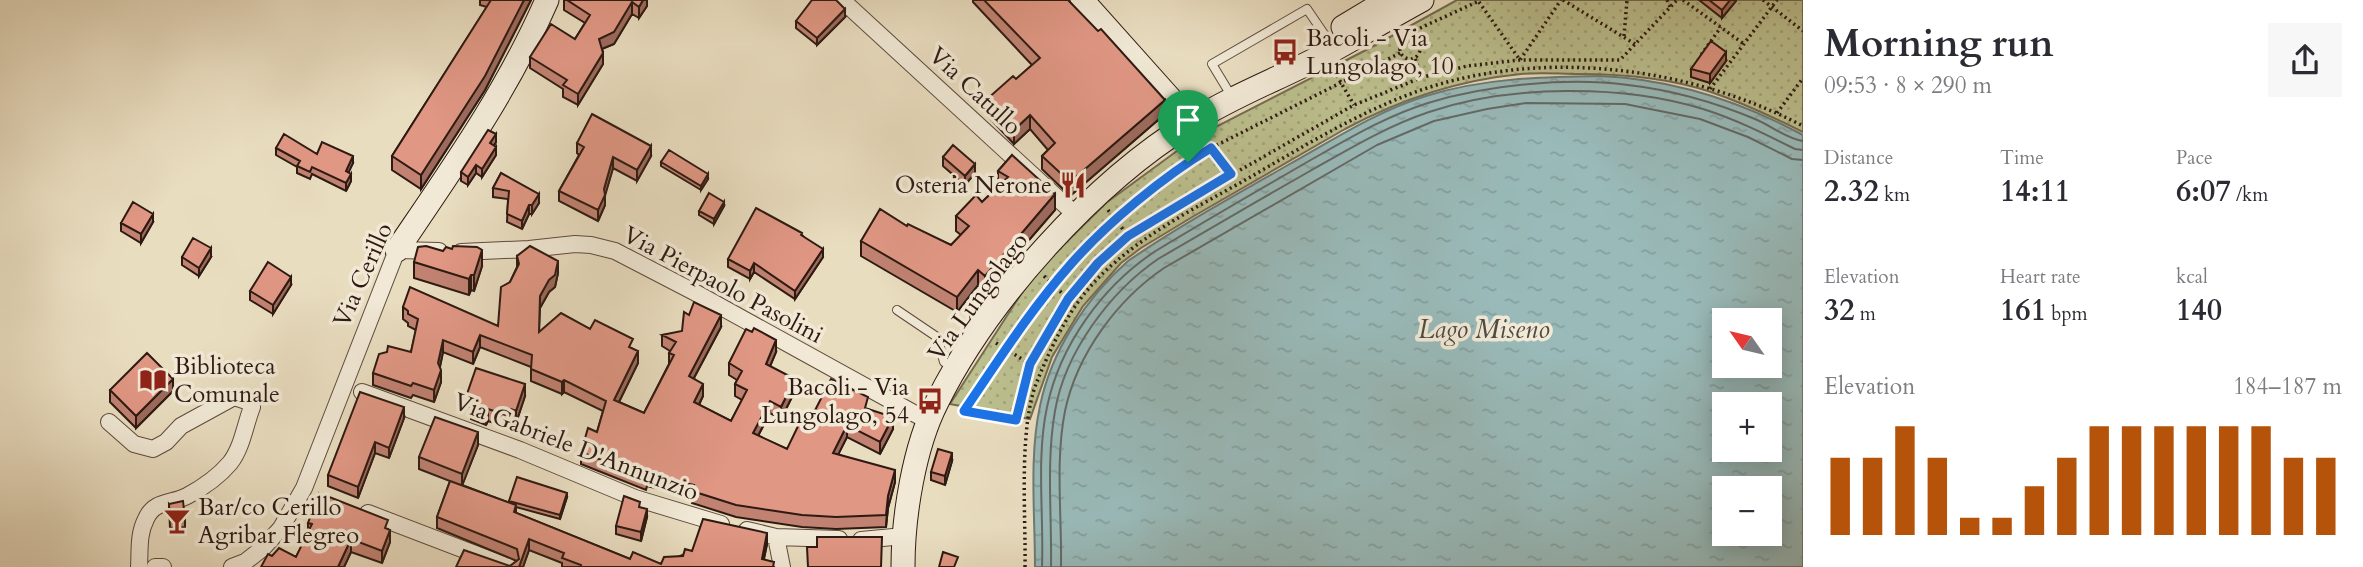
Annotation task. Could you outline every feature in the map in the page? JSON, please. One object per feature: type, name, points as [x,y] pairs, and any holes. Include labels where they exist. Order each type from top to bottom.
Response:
[{"type":"main road","name":"Via Cerillo","points":[[397,250],[485,119],[518,62],[547,0]]},
{"type":"main road","points":[[1082,0],[1191,122]]},
{"type":"main road","name":"Via Lungolago","points":[[1330,50],[1388,0]]},
{"type":"main road","name":"Via Lungolago","points":[[903,567],[907,509],[928,421],[956,369],[1023,272],[1077,216],[1136,162],[1191,122],[1422,0]]},
{"type":"street","name":"Via Catullo","points":[[842,0],[1077,216]]},
{"type":"street","name":"Via Pierpaolo Pasolini","points":[[397,250],[476,252],[575,244],[615,251],[928,421]]},
{"type":"street","name":"Via Cerillo","points":[[232,567],[245,562],[263,548],[310,490],[397,250]]},
{"type":"street","name":"Via Gabriele D'Annunzio","points":[[362,392],[520,450],[635,498],[698,518],[776,537],[875,540],[904,536]]},
{"type":"street","points":[[109,422],[134,444],[153,449],[166,442],[181,426],[234,397],[249,402],[252,407],[231,462],[209,483],[185,498],[159,504],[150,512],[140,535],[139,567]]},
{"type":"street","points":[[355,507],[509,567]]},
{"type":"street","points":[[776,537],[782,567]]},
{"type":"street","points":[[155,567],[163,567]]},
{"type":"lane","points":[[1301,0],[1330,50]]},
{"type":"lane","points":[[1233,99],[1212,64],[1307,9]]},
{"type":"lane","points":[[897,310],[937,337],[944,362],[956,369]]},
{"type":"path","points":[[1520,60],[1562,0],[1635,44]]},
{"type":"path","points":[[1624,37],[1627,0]]},
{"type":"path","points":[[1667,0],[1670,7]]},
{"type":"path","points":[[1620,70],[1620,60],[1677,0]]},
{"type":"path","points":[[1683,0],[1744,44]]},
{"type":"path","points":[[1763,0],[1803,31]]},
{"type":"path","points":[[1710,89],[1777,0]]},
{"type":"path","points":[[1400,53],[1405,35],[1479,1],[1520,60]]},
{"type":"path","points":[[1705,58],[1701,55],[1721,27]]},
{"type":"path","points":[[1400,53],[1408,60],[1415,59],[1420,54],[1419,44],[1405,35]]},
{"type":"path","points":[[1330,50],[1354,105]]},
{"type":"path","points":[[1028,422],[964,411],[1005,350],[1073,262],[1116,221],[1188,162],[1400,53]]},
{"type":"path","points":[[1415,59],[1423,76]]},
{"type":"path","points":[[1016,420],[1030,364],[1068,299],[1098,263],[1128,236],[1231,174],[1354,105],[1423,76],[1467,66],[1520,60],[1620,60]]},
{"type":"path","points":[[1026,567],[1028,422],[1036,382],[1057,338],[1081,299],[1107,270],[1136,246],[1238,184],[1360,115],[1429,87],[1522,68],[1620,70],[1664,77],[1710,89],[1777,113],[1803,126]]},
{"type":"path","points":[[1777,113],[1803,78]]},
{"type":"path","points":[[1191,122],[1231,174]]},
{"type":"path","points":[[1105,206],[1128,236]]},
{"type":"path","points":[[1040,272],[1068,299]]},
{"type":"path","points":[[990,338],[1030,364]]},
{"type":"green space","points":[[1457,0],[1803,0],[1803,132],[1758,110],[1711,92],[1679,83],[1629,76],[1528,73],[1452,86],[1408,100],[1345,129],[1194,216],[1121,263],[1083,306],[1052,357],[1030,419],[950,404],[1034,274],[1106,203],[1196,137]]},
{"type":"water","name":"Lago Miseno","points":[[1600,76],[1679,87],[1730,102],[1803,135],[1803,567],[1035,567],[1035,445],[1045,385],[1073,326],[1113,275],[1128,261],[1167,236],[1373,118],[1408,102],[1448,90],[1534,78]]},
{"type":"building","points":[[491,0],[524,0],[485,76],[421,175],[392,156]]},
{"type":"building","points":[[567,0],[643,0],[639,7],[632,2],[614,32],[599,39],[603,53],[578,94],[563,85],[567,80],[530,57],[551,24],[575,39],[590,15]]},
{"type":"building","points":[[812,0],[836,0],[845,9],[817,38],[796,21]]},
{"type":"building","points":[[984,0],[1068,0],[1098,31],[1101,29],[1165,100],[1070,182],[1042,156],[1055,143],[1030,115],[1014,130],[986,100],[1013,76],[1016,79],[1040,58]]},
{"type":"building","points":[[1709,0],[1730,0],[1722,10]]},
{"type":"building","points":[[1711,41],[1726,52],[1710,74],[1691,69]]},
{"type":"building","points":[[592,114],[651,146],[637,170],[613,157],[604,189],[605,195],[598,210],[559,191],[584,147],[577,143]]},
{"type":"building","points":[[488,130],[496,134],[490,143],[496,147],[482,169],[476,165],[468,177],[461,172]]},
{"type":"building","points":[[284,134],[317,154],[322,142],[353,156],[346,171],[351,174],[346,183],[312,167],[310,172],[297,166],[300,161],[276,148]]},
{"type":"building","points":[[953,145],[975,164],[965,176],[943,157]]},
{"type":"building","points":[[669,150],[708,174],[701,186],[661,162]]},
{"type":"building","points":[[1012,155],[1055,194],[985,276],[978,270],[957,297],[861,241],[880,209],[907,226],[908,224],[951,245],[969,226],[956,216],[976,195],[982,202],[1008,177],[998,171]]},
{"type":"building","points":[[501,173],[539,194],[532,205],[529,205],[522,221],[507,214],[509,191],[493,188]]},
{"type":"building","points":[[709,193],[724,202],[714,219],[699,211]]},
{"type":"building","points":[[133,202],[153,214],[141,234],[121,223]]},
{"type":"building","points":[[756,208],[802,233],[801,235],[823,249],[795,291],[754,263],[750,271],[728,259]]},
{"type":"building","points":[[193,238],[211,248],[199,268],[182,257]]},
{"type":"building","points":[[426,246],[443,251],[446,247],[452,249],[453,246],[477,247],[482,250],[474,275],[469,279],[414,262],[418,247]]},
{"type":"building","points":[[530,246],[558,261],[555,275],[540,296],[539,332],[561,313],[590,329],[595,320],[633,339],[629,347],[638,351],[614,400],[644,413],[674,355],[669,353],[676,342],[662,335],[682,331],[684,312],[689,315],[694,302],[721,315],[689,376],[703,384],[694,402],[731,421],[747,390],[735,384],[742,371],[729,363],[746,329],[752,332],[754,328],[776,340],[766,364],[795,379],[781,407],[770,401],[753,433],[787,449],[801,420],[808,424],[831,379],[868,397],[865,408],[893,417],[880,442],[847,425],[833,453],[895,470],[886,515],[802,515],[736,505],[692,491],[694,485],[647,474],[646,478],[581,452],[588,428],[597,432],[606,401],[564,380],[562,382],[531,369],[532,355],[480,335],[473,352],[443,340],[438,363],[441,370],[434,390],[413,383],[411,386],[373,373],[379,354],[387,352],[388,346],[411,352],[418,319],[408,314],[403,307],[410,287],[498,326],[501,287],[510,282],[519,264],[517,256]]},
{"type":"building","points":[[268,262],[291,277],[273,305],[250,291]]},
{"type":"building","points":[[147,353],[173,379],[136,416],[110,390]]},
{"type":"building","points":[[476,368],[525,384],[516,411],[511,409],[509,416],[488,409],[486,413],[471,407],[474,397],[467,394]]},
{"type":"building","points":[[360,392],[404,407],[389,448],[375,442],[358,487],[328,475]]},
{"type":"building","points":[[435,417],[478,432],[462,474],[419,457]]},
{"type":"building","points":[[938,449],[952,453],[945,476],[931,472]]},
{"type":"building","points":[[517,477],[567,493],[560,515],[509,501]]},
{"type":"building","points":[[450,481],[516,505],[514,512],[630,559],[633,552],[661,564],[664,557],[683,556],[685,549],[692,551],[703,519],[767,533],[762,559],[774,562],[773,567],[580,567],[581,565],[562,558],[564,553],[529,539],[519,567],[456,567],[464,550],[510,566],[519,559],[517,549],[437,517]]},
{"type":"building","points":[[319,493],[388,520],[385,528],[390,530],[382,551],[351,539],[338,567],[261,567],[268,554],[272,556],[279,548],[296,557],[312,524],[308,523]]},
{"type":"building","points":[[624,496],[640,502],[639,507],[647,509],[641,532],[616,526]]},
{"type":"building","points":[[183,501],[185,519],[170,520],[169,504]]},
{"type":"building","points":[[817,537],[882,537],[881,567],[808,567],[807,547],[817,547]]},
{"type":"building","points":[[943,552],[958,557],[954,567],[939,567]]},
{"type":"place","name":"Bacoli - Via Lungolago, 10","points":[[1285,52]]},
{"type":"place","name":"Osteria Nerone","points":[[1073,185]]},
{"type":"place","name":"Biblioteca Comunale","points":[[153,380]]},
{"type":"place","name":"Bacoli - Via Lungolago, 54","points":[[930,401]]},
{"type":"place","name":"Bar/co Cerillo Agribar Flegreo","points":[[177,521]]},
{"type":"route","points":[[1211,148],[1231,174],[1128,236],[1098,263],[1068,299],[1030,364],[1016,420],[964,411],[1005,350],[1073,262],[1116,221],[1188,162],[1211,148]]}]
